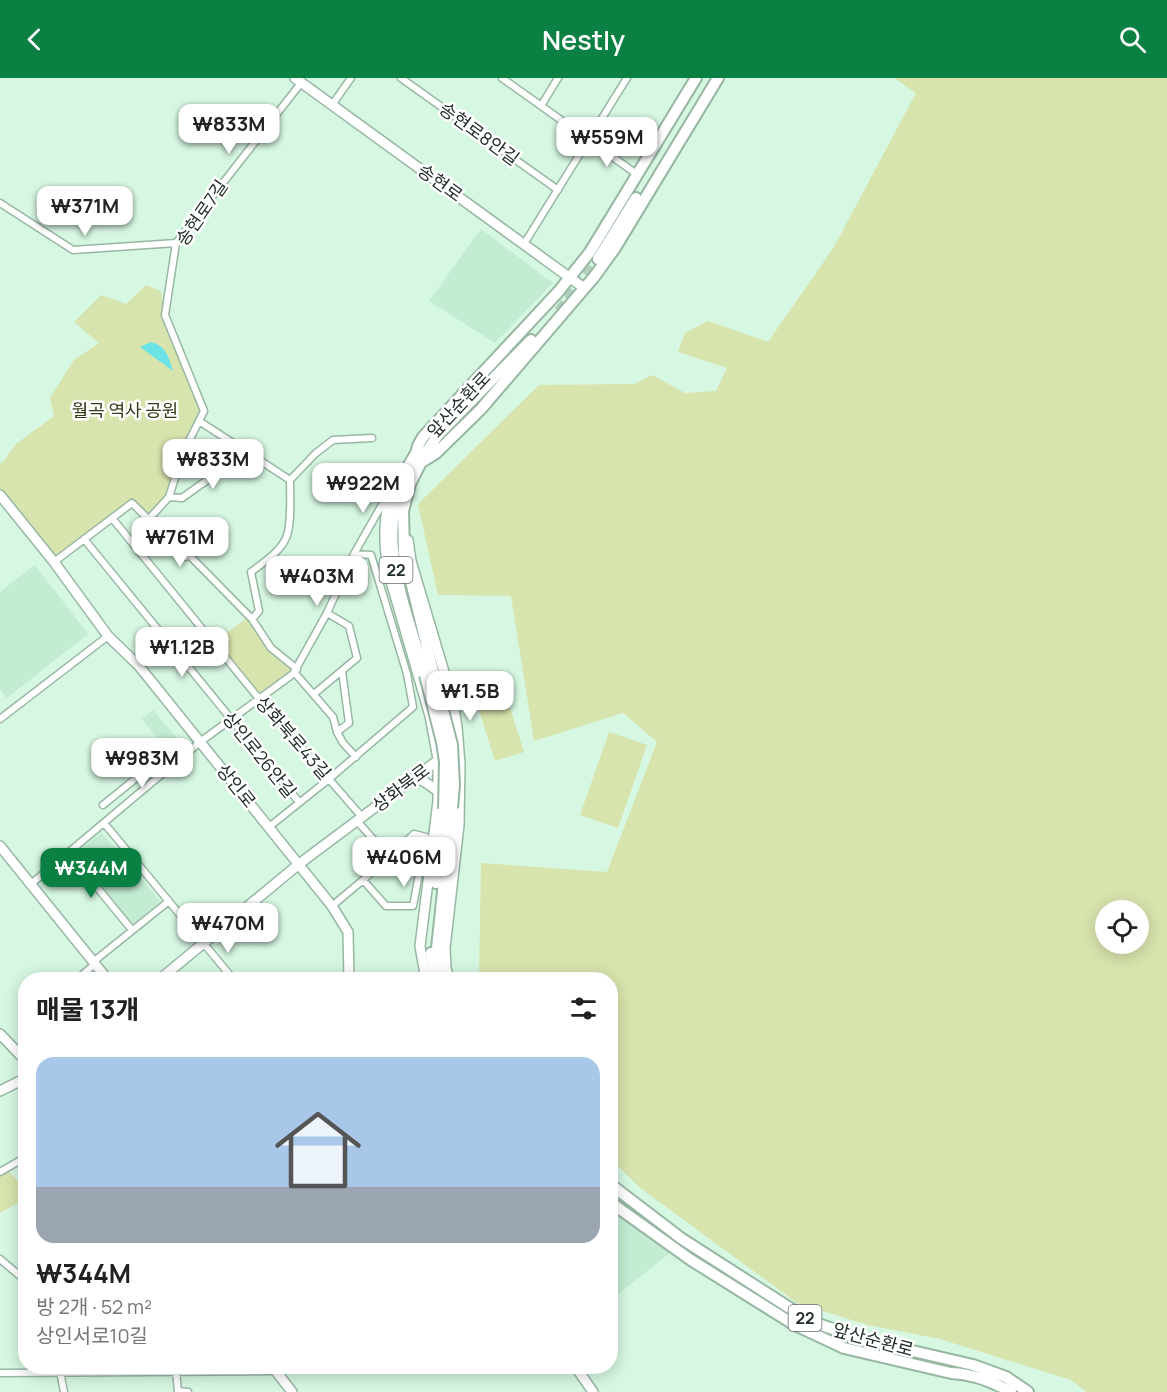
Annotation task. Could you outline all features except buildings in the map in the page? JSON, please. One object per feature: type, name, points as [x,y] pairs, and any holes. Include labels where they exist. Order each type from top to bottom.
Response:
[{"type":"highway","points":[[415,463],[418,446],[423,437],[559,291],[590,252],[696,78]]},
{"type":"highway","points":[[702,78],[596,257],[712,78]]},
{"type":"highway","points":[[415,463],[436,453],[481,409],[584,288],[615,248],[718,78]]},
{"type":"highway","name":"앞산순환로","points":[[441,972],[437,948],[454,785],[452,745],[429,675],[404,553],[403,511],[415,463],[437,436],[555,309]]},
{"type":"highway","name":"앞산순환로","points":[[434,972],[431,949],[432,931],[452,807]]},
{"type":"highway","name":"앞산순환로","points":[[618,1190],[682,1239],[810,1321],[861,1340],[973,1365],[1006,1377],[1028,1392]]},
{"type":"highway","name":"앞산순환로","points":[[618,1208],[691,1260],[795,1325],[844,1348],[951,1373],[968,1374],[1011,1392]]},
{"type":"highway","points":[[951,1373],[976,1381],[992,1392]]},
{"type":"street","points":[[332,105],[351,78]]},
{"type":"street","name":"송현로8안길","points":[[401,78],[558,190]]},
{"type":"street","points":[[502,78],[638,175]]},
{"type":"street","points":[[541,106],[558,78]]},
{"type":"street","points":[[524,244],[627,78]]},
{"type":"street","name":"송현로","points":[[298,80],[584,288]]},
{"type":"street","name":"송현로7길","points":[[199,421],[204,411],[165,315],[176,243],[298,80]]},
{"type":"street","points":[[0,203],[74,250],[176,243]]},
{"type":"street","points":[[148,520],[169,497],[183,453],[199,421],[290,480]]},
{"type":"street","points":[[252,619],[259,611],[251,572],[270,558],[286,538],[290,480],[316,453],[333,440],[372,438]]},
{"type":"street","points":[[169,497],[182,498],[248,451]]},
{"type":"street","points":[[31,884],[200,742],[260,700],[296,670],[327,613],[354,554],[393,484],[415,463]]},
{"type":"street","points":[[415,463],[409,507],[408,546],[454,708],[460,764],[452,807]]},
{"type":"street","points":[[393,484],[386,527],[386,562],[430,716],[438,759],[438,794],[420,946],[425,972]]},
{"type":"street","name":"상인로","points":[[0,495],[54,562],[108,636],[139,666],[332,906],[348,932],[349,972]]},
{"type":"street","points":[[54,562],[132,503],[186,557],[188,554],[252,619],[271,648],[296,670],[333,717],[343,743],[356,757]]},
{"type":"street","name":"상화북로43길","points":[[112,518],[260,700],[330,779],[388,857]]},
{"type":"street","name":"상인로26안길","points":[[84,539],[298,802]]},
{"type":"street","points":[[269,827],[330,779],[413,707],[407,674],[371,555],[354,554]]},
{"type":"street","points":[[314,694],[357,658],[349,626],[327,613]]},
{"type":"street","points":[[0,719],[108,636]]},
{"type":"street","points":[[337,732],[349,723],[342,671]]},
{"type":"street","name":"상화북로","points":[[169,972],[299,864],[438,759],[458,747]]},
{"type":"street","points":[[103,805],[166,754]]},
{"type":"street","points":[[412,780],[422,780],[438,794],[450,794],[459,825],[445,948],[448,972]]},
{"type":"street","points":[[104,823],[227,972]]},
{"type":"street","points":[[332,906],[414,834],[426,837],[413,906],[386,906],[363,880]]},
{"type":"street","points":[[0,846],[101,972]]},
{"type":"street","points":[[68,852],[132,930]]},
{"type":"street","points":[[84,972],[169,901]]},
{"type":"street","points":[[0,1034],[18,1053]]},
{"type":"street","points":[[0,1091],[18,1082]]},
{"type":"street","points":[[0,1172],[18,1162]]},
{"type":"street","points":[[0,1259],[18,1274]]},
{"type":"street","points":[[0,1373],[18,1372]]},
{"type":"street","points":[[60,1374],[64,1392]]},
{"type":"street","points":[[175,1374],[178,1392],[188,1392]]},
{"type":"street","points":[[277,1374],[292,1392]]},
{"type":"street","points":[[581,1374],[593,1392]]},
{"type":"shaded area","points":[[481,229],[553,283],[495,343],[429,301]]},
{"type":"shaded area","points":[[35,565],[88,634],[7,698],[0,689],[0,592]]},
{"type":"shaded area","points":[[153,710],[184,747],[172,756],[142,719]]},
{"type":"shaded area","points":[[101,832],[160,901],[132,926],[74,855]]},
{"type":"shaded area","points":[[618,1214],[670,1253],[618,1294]]},
{"type":"green space","points":[[894,78],[1167,78],[1167,1392],[1087,1392],[1071,1380],[940,1339],[868,1325],[797,1303],[639,1187],[618,1166],[618,972],[479,972],[481,863],[607,872],[657,742],[623,713],[534,741],[511,596],[438,595],[418,504],[539,385],[634,384],[652,375],[685,393],[716,391],[727,368],[678,352],[685,333],[708,321],[768,342],[834,247],[916,93]]},
{"type":"green space","name":"월곡 역사 공원","points":[[146,285],[161,291],[165,315],[204,411],[183,453],[169,497],[148,520],[132,503],[54,562],[0,492],[0,463],[16,444],[54,416],[50,398],[74,360],[99,343],[74,322],[101,295],[126,304]]},
{"type":"green space","points":[[249,616],[271,648],[297,669],[260,700],[214,643]]},
{"type":"green space","points":[[498,670],[524,752],[495,761],[469,678]]},
{"type":"green space","points":[[609,732],[647,745],[618,828],[580,815]]},
{"type":"green space","points":[[6,1168],[18,1182],[18,1203],[0,1213],[0,1171]]},
{"type":"water","points":[[151,342],[163,349],[173,371],[140,347]]},
{"type":"tunnel","points":[[559,311],[598,259]]}]
